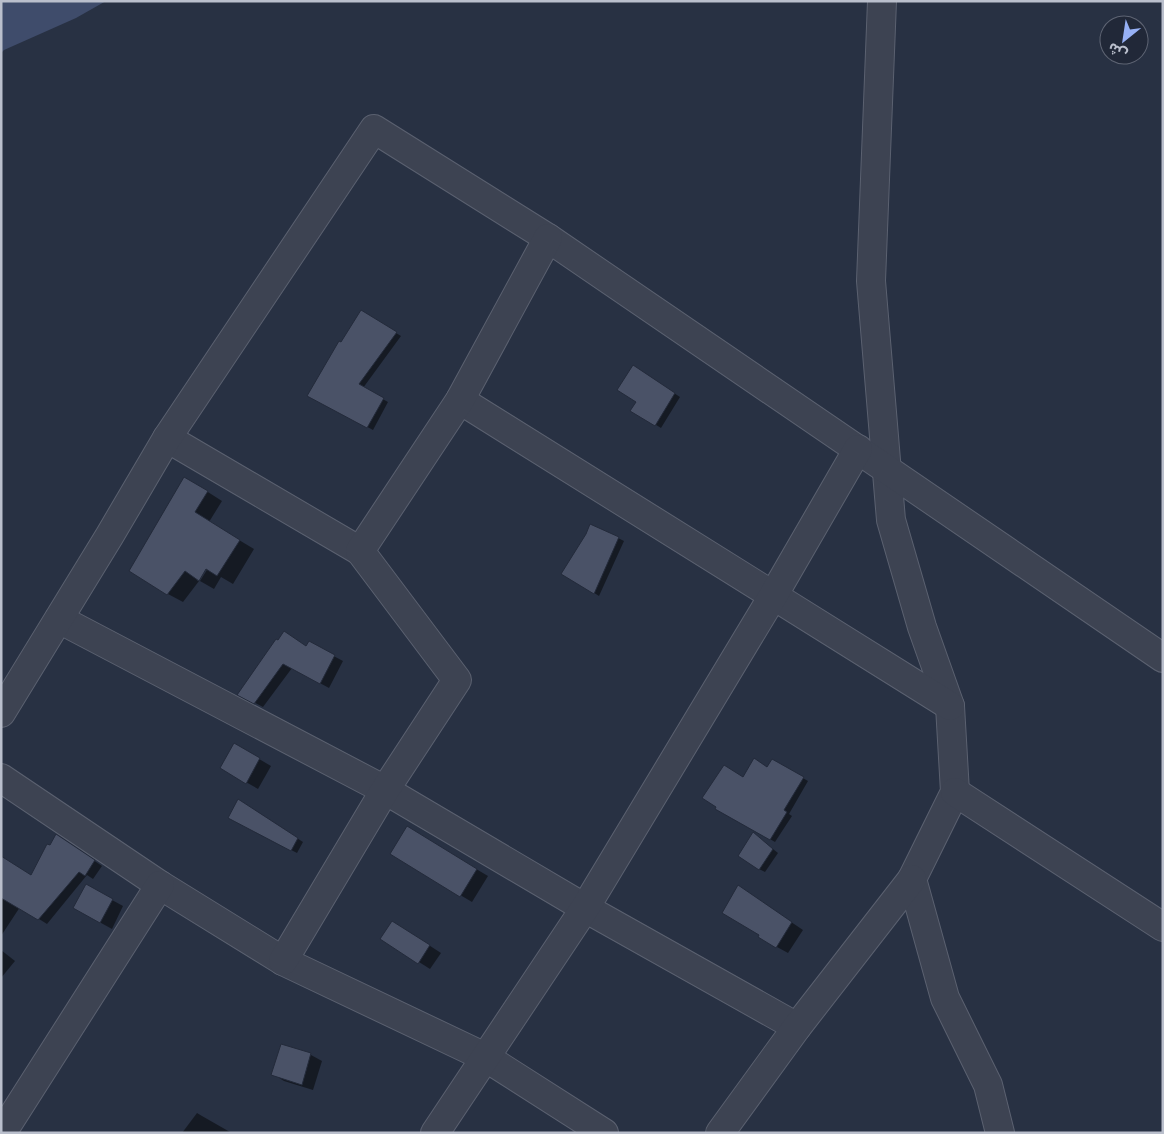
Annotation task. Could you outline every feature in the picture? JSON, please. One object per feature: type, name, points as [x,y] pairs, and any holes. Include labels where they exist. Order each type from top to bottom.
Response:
[{"type":"street","points":[[720,1133],[912,880],[955,792],[950,706],[922,627],[891,520],[886,469],[871,281],[882,1]]},
{"type":"street","points":[[1,713],[110,536],[167,438],[374,128],[548,238],[1163,658]]},
{"type":"street","points":[[360,551],[460,400],[548,238]]},
{"type":"street","points":[[460,400],[950,706]]},
{"type":"street","points":[[167,438],[360,551],[457,680],[385,790],[283,960]]},
{"type":"street","points":[[435,1133],[585,908],[774,596],[858,449]]},
{"type":"street","points":[[59,619],[385,790],[585,908],[798,1028]]},
{"type":"street","points":[[1,778],[160,885],[283,960],[485,1057],[604,1133]]},
{"type":"street","points":[[955,792],[1163,927]]},
{"type":"street","points":[[912,880],[945,998],[988,1085],[1000,1133]]},
{"type":"street","points":[[2,1133],[160,885]]},
{"type":"water","points":[[1,1],[106,1],[76,18],[1,53]]},
{"type":"building","points":[[361,310],[397,332],[359,384],[384,398],[367,428],[307,396],[339,341],[341,342]]},
{"type":"building","points":[[633,365],[675,393],[655,426],[630,411],[636,402],[617,390]]},
{"type":"building","points":[[184,477],[208,491],[195,512],[240,540],[217,576],[206,569],[199,581],[185,571],[167,595],[129,571]]},
{"type":"building","points":[[590,524],[619,537],[594,594],[561,574],[586,534]]},
{"type":"building","points":[[284,631],[306,646],[309,641],[335,655],[320,684],[283,664],[254,704],[237,695],[276,639],[278,640]]},
{"type":"building","points":[[234,743],[260,758],[246,784],[220,768]]},
{"type":"building","points":[[754,758],[767,767],[772,759],[804,777],[784,810],[787,812],[770,840],[715,809],[716,807],[702,798],[724,765],[743,777]]},
{"type":"building","points":[[238,799],[298,838],[291,851],[228,818]]},
{"type":"building","points":[[407,826],[477,869],[460,897],[390,854]]},
{"type":"building","points":[[753,832],[773,849],[759,870],[738,856]]},
{"type":"building","points":[[56,834],[95,860],[85,876],[79,872],[38,920],[1,898],[1,856],[31,875],[47,844],[50,845]]},
{"type":"building","points":[[86,884],[113,899],[100,923],[73,908]]},
{"type":"building","points":[[738,885],[792,922],[776,948],[758,937],[759,935],[722,913]]},
{"type":"building","points":[[392,921],[430,945],[418,964],[380,939]]},
{"type":"building","points":[[281,1044],[311,1053],[302,1085],[271,1075]]}]
